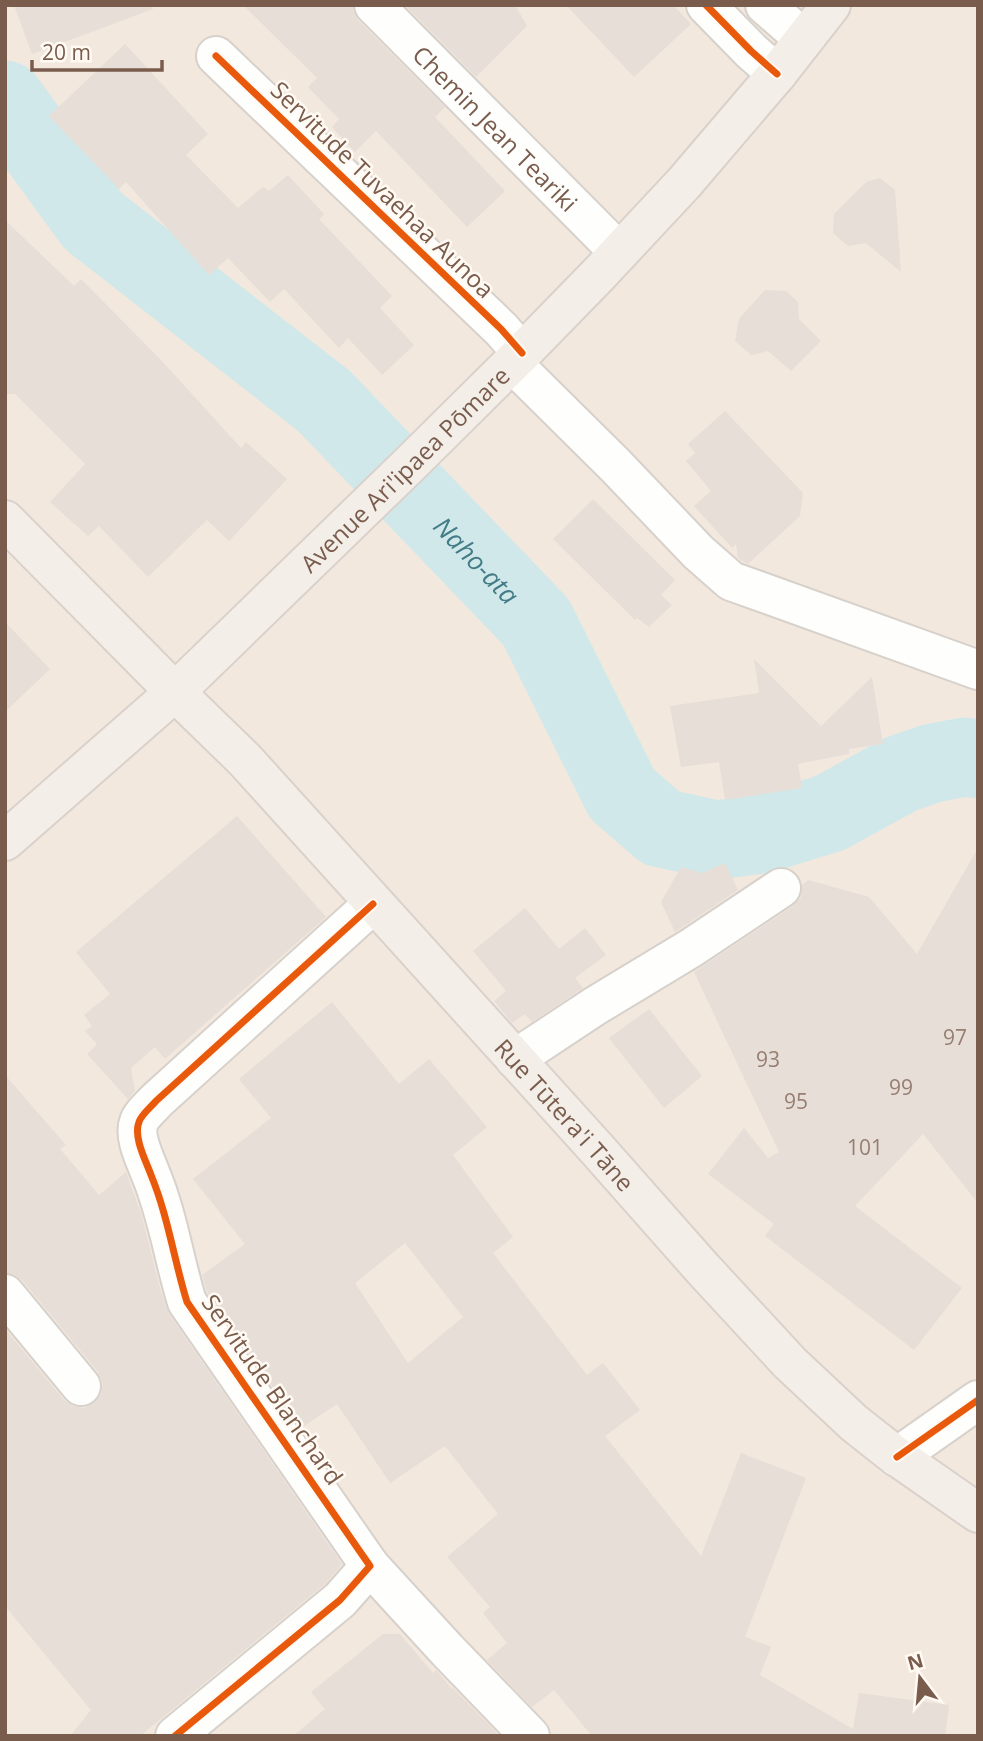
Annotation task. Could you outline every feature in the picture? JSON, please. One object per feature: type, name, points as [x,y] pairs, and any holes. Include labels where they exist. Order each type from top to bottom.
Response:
[{"type":"main road","name":"Avenue Ari'ipaea Pōmare","points":[[5,841],[175,692],[517,358],[684,183],[777,74],[831,5]]},
{"type":"main road","name":"Rue Tūtera'i Tāne","points":[[5,520],[244,759],[790,1363],[854,1423],[897,1457],[978,1513]]},
{"type":"street","name":"Chemin Jean Teariki","points":[[374,5],[618,252]]},
{"type":"street","points":[[706,5],[777,74]]},
{"type":"street","points":[[765,5],[804,39]]},
{"type":"street","name":"Servitude Tuvaehaa Aunoa","points":[[216,56],[501,329],[517,358],[698,552],[731,582],[978,670]]},
{"type":"street","points":[[516,1059],[781,888]]},
{"type":"street","name":"Servitude Blanchard","points":[[373,904],[156,1101],[139,1122],[139,1146],[153,1179],[187,1302],[370,1566],[530,1736]]},
{"type":"street","points":[[5,1294],[81,1385]]},
{"type":"street","points":[[897,1457],[978,1400]]},
{"type":"street","points":[[175,1736],[340,1600],[370,1566]]},
{"type":"shaded area","points":[[5,5],[978,5],[978,1736],[5,1736]]},
{"type":"building","points":[[14,5],[152,5],[153,9],[32,54]]},
{"type":"building","points":[[243,5],[353,5],[358,20],[445,107],[435,117],[505,191],[467,227],[376,131],[355,152],[332,127],[339,119],[308,87],[317,78]]},
{"type":"building","points":[[405,5],[515,5],[527,26],[476,77]]},
{"type":"building","points":[[566,5],[673,5],[691,24],[634,77]]},
{"type":"building","points":[[125,44],[208,134],[186,155],[238,208],[263,187],[269,191],[288,175],[324,214],[319,219],[392,296],[380,308],[414,345],[382,375],[348,338],[339,348],[284,289],[270,302],[228,258],[209,275],[126,182],[119,189],[49,116]]},
{"type":"building","points":[[880,178],[895,190],[901,272],[866,243],[848,246],[833,233],[834,214],[866,182]]},
{"type":"building","points":[[5,220],[74,286],[81,279],[161,360],[241,448],[246,442],[287,479],[229,541],[207,520],[148,577],[99,526],[88,536],[50,502],[85,464],[15,394],[5,394]]},
{"type":"building","points":[[765,290],[786,291],[798,302],[799,319],[821,341],[791,371],[768,351],[751,355],[735,341],[739,319]]},
{"type":"building","points":[[725,411],[803,493],[800,516],[748,564],[738,558],[736,544],[732,548],[694,506],[711,491],[686,461],[695,453],[688,444]]},
{"type":"building","points":[[593,499],[675,580],[661,595],[672,605],[649,627],[637,618],[635,620],[553,539]]},
{"type":"building","points":[[5,622],[50,669],[5,712]]},
{"type":"building","points":[[754,659],[821,726],[872,677],[883,744],[849,749],[849,754],[798,764],[802,788],[725,800],[719,762],[681,767],[670,706],[759,693]]},
{"type":"building","points":[[237,816],[326,917],[165,1059],[155,1047],[131,1068],[135,1091],[128,1099],[87,1054],[97,1044],[85,1031],[92,1026],[84,1015],[110,994],[76,952]]},
{"type":"building","points":[[978,848],[978,1203],[923,1134],[855,1206],[962,1288],[914,1350],[765,1236],[774,1224],[708,1174],[744,1128],[768,1158],[779,1152],[694,972],[793,906],[801,897],[802,885],[808,880],[869,897],[917,954]]},
{"type":"building","points":[[725,863],[738,890],[675,932],[661,902],[681,867],[702,873]]},
{"type":"building","points":[[525,908],[559,949],[585,928],[606,955],[575,978],[583,988],[532,1022],[525,1014],[512,1023],[494,1001],[506,991],[473,951]]},
{"type":"building","points":[[332,1002],[399,1084],[429,1059],[487,1127],[453,1155],[513,1237],[493,1253],[587,1375],[603,1363],[640,1410],[605,1436],[701,1556],[741,1453],[806,1478],[745,1637],[771,1647],[760,1675],[853,1729],[859,1693],[949,1705],[945,1736],[592,1736],[554,1690],[532,1707],[487,1660],[507,1643],[483,1613],[490,1607],[447,1557],[498,1514],[445,1446],[390,1483],[337,1404],[301,1428],[207,1292],[202,1275],[245,1244],[193,1179],[271,1118],[239,1079]],"holes":[[[405,1243],[463,1317],[408,1363],[355,1283]]]},
{"type":"building","points":[[649,1009],[702,1076],[664,1108],[609,1038]]},
{"type":"building","points":[[5,1075],[66,1145],[60,1149],[99,1195],[126,1172],[141,1213],[169,1314],[342,1564],[325,1584],[140,1736],[70,1736],[91,1710],[5,1606],[5,1329],[64,1400],[73,1406],[84,1408],[94,1403],[101,1394],[103,1383],[98,1372],[22,1280],[13,1274],[5,1273]]},
{"type":"building","points":[[383,1634],[400,1634],[433,1673],[436,1670],[497,1733],[494,1736],[293,1736],[325,1709],[311,1692]]},
{"type":"waterway","name":"Naho-ata","points":[[5,100],[93,221],[324,401],[536,622],[622,794],[661,828],[717,840],[762,834],[830,813],[901,774],[933,763],[965,757],[978,759]]},
{"type":"cycle path","points":[[706,5],[777,74]]},
{"type":"cycle path","points":[[216,56],[501,329],[522,353]]},
{"type":"cycle path","points":[[175,1736],[340,1600],[370,1566],[187,1302],[162,1206],[139,1142],[139,1122],[156,1101],[373,904]]},
{"type":"cycle path","points":[[897,1457],[978,1400]]}]
